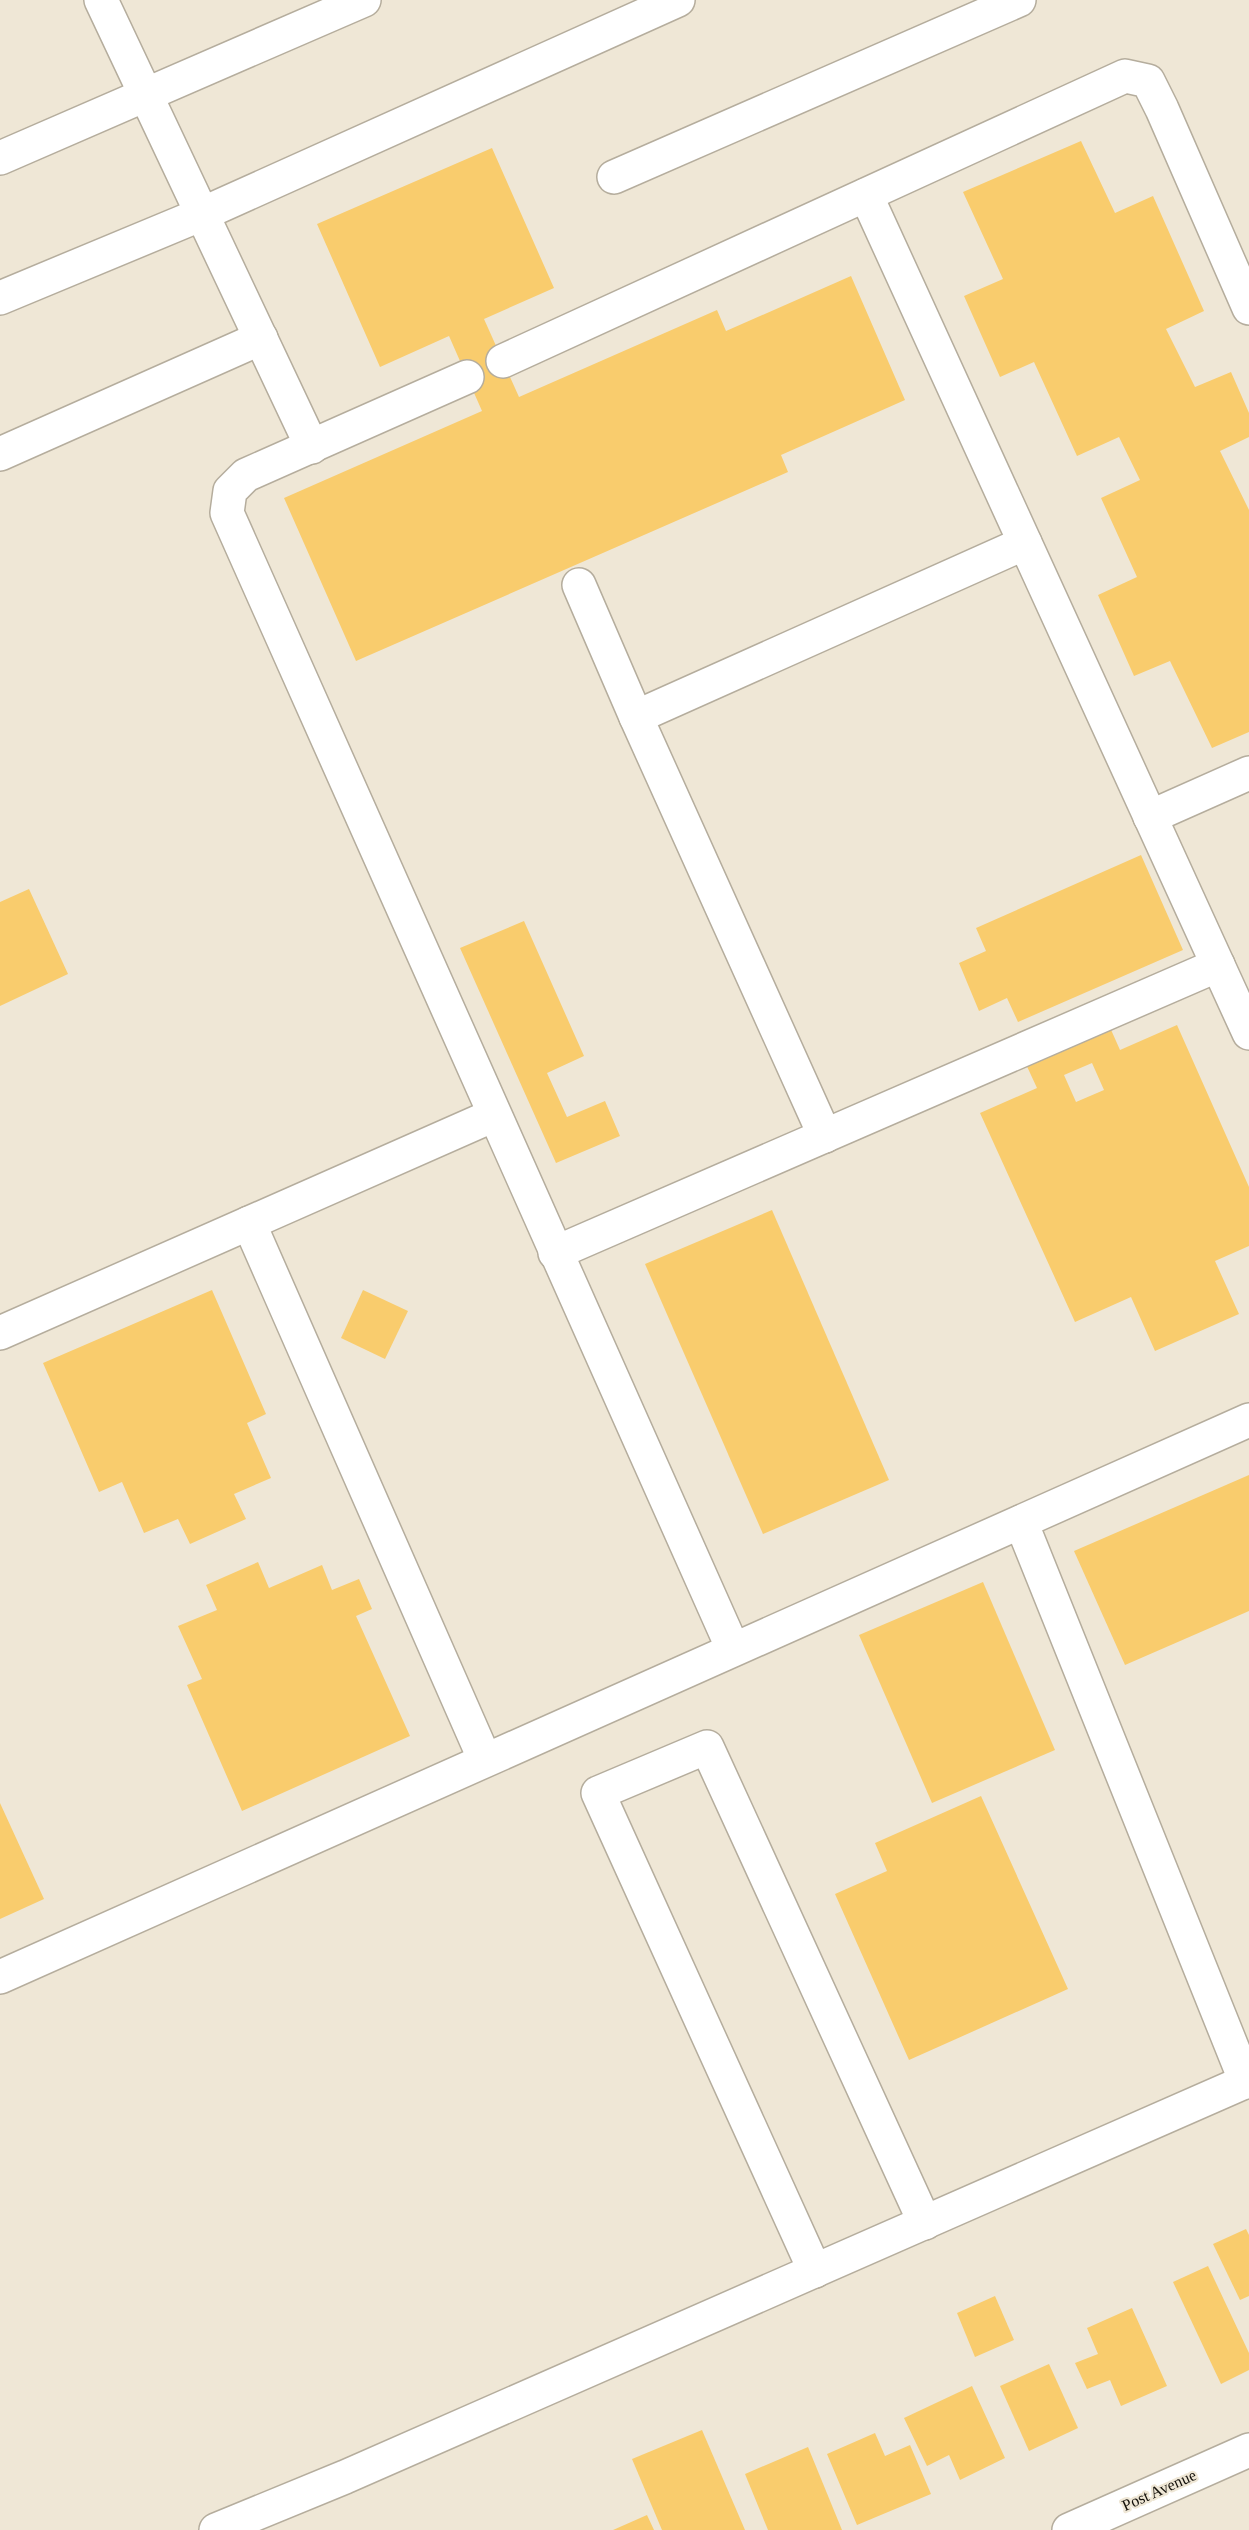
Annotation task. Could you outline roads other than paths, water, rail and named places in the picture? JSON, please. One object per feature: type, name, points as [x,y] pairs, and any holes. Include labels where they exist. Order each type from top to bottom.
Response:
[{"type":"street","points":[[101,0],[312,447]]},
{"type":"street","points":[[0,158],[364,0]]},
{"type":"street","points":[[0,298],[202,214],[678,0]]},
{"type":"street","points":[[614,177],[1018,0]]},
{"type":"street","points":[[503,361],[1125,76],[1148,81],[1167,119],[1249,308]]},
{"type":"street","points":[[866,195],[1249,1033]]},
{"type":"street","points":[[0,454],[261,338]]},
{"type":"street","points":[[467,377],[246,475],[231,491],[227,513],[733,1649]]},
{"type":"street","points":[[636,717],[1025,543]]},
{"type":"street","points":[[579,585],[825,1136]]},
{"type":"street","points":[[1150,817],[1249,773]]},
{"type":"street","points":[[555,1253],[1218,965]]},
{"type":"street","points":[[0,1333],[494,1115]]},
{"type":"street","points":[[249,1223],[485,1760]]},
{"type":"street","points":[[0,1977],[1249,1420]]},
{"type":"street","points":[[216,2530],[345,2477],[1247,2081],[1021,1521]]},
{"type":"street","points":[[815,2271],[598,1793],[707,1747],[925,2223]]},
{"type":"street","name":"Post Avenue","points":[[1069,2530],[1249,2450]]}]
